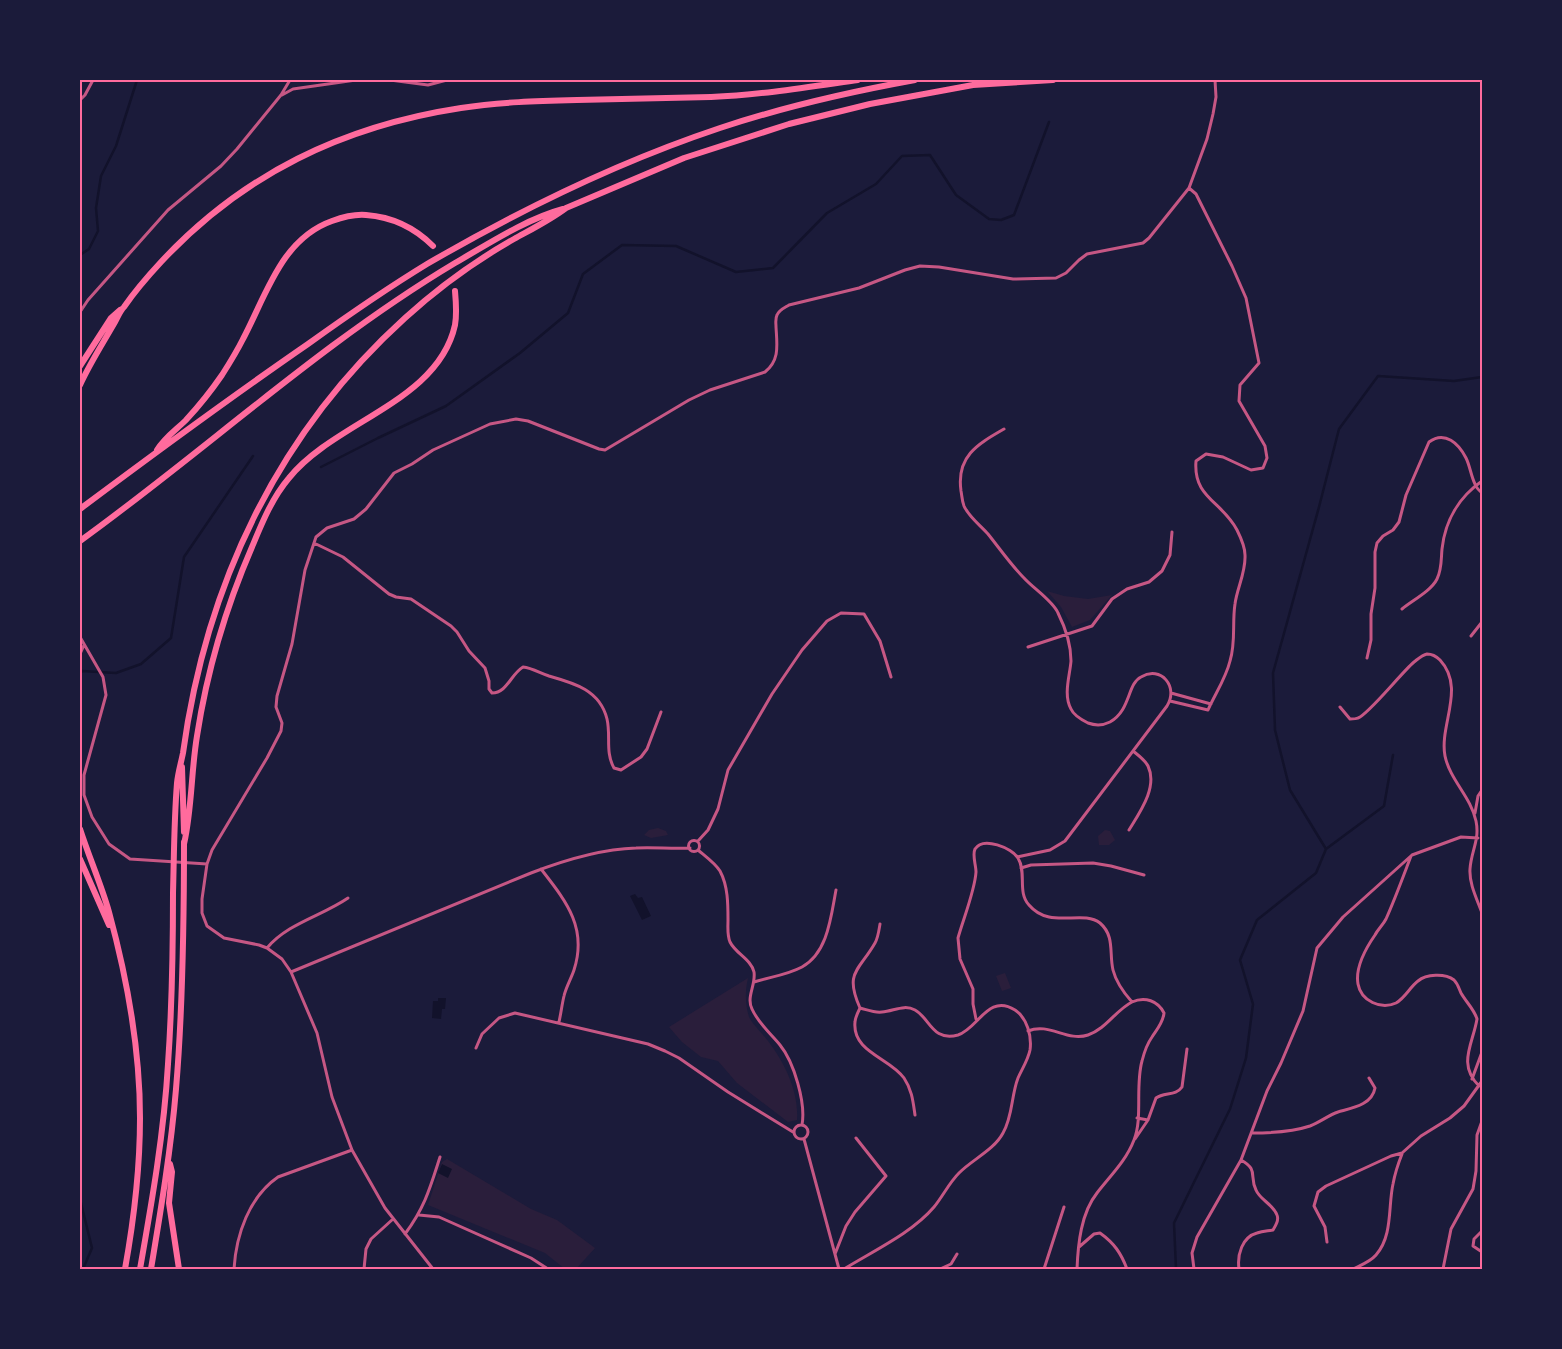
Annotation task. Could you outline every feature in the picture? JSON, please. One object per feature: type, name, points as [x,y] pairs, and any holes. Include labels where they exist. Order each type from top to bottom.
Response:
[{"type":"highway","points":[[80,384],[122,308],[144,280],[181,240],[213,212],[256,181],[304,154],[370,128],[462,107],[524,101],[714,96],[773,92],[858,80]]},
{"type":"highway","points":[[80,509],[260,377],[364,304],[426,265],[507,220],[596,177],[721,127],[811,101],[915,80]]},
{"type":"highway","points":[[80,541],[352,330],[423,282],[545,214],[566,208],[684,158],[790,124],[870,104],[973,85],[1053,80]]},
{"type":"highway","points":[[140,1269],[161,1141],[168,1066],[172,987],[174,837],[178,781],[194,688],[208,634],[242,540],[281,468],[318,413],[378,344],[434,293],[473,265],[514,239],[549,221],[566,208]]},
{"type":"highway","points":[[155,453],[163,440],[185,421],[222,375],[243,339],[271,280],[298,243],[313,230],[344,217],[361,215],[380,216],[396,220],[412,228],[433,246]]},
{"type":"highway","points":[[184,844],[189,824],[197,736],[211,668],[244,567],[267,513],[280,489],[290,476],[312,456],[337,436],[404,394],[435,366],[447,346],[455,324],[455,291]]},
{"type":"highway","points":[[80,366],[110,318],[122,308]]},
{"type":"highway","points":[[151,1269],[169,1155],[176,1089],[180,1021],[184,844],[184,781],[182,761]]},
{"type":"highway","points":[[80,829],[109,912],[124,975],[137,1058],[140,1117],[137,1187],[125,1269]]},
{"type":"highway","points":[[80,859],[113,933]]},
{"type":"highway","points":[[169,1155],[172,1172],[170,1203],[179,1269]]},
{"type":"street","points":[[80,100],[93,80]]},
{"type":"street","points":[[80,312],[88,300],[168,210],[221,166],[237,149],[281,95],[290,80]]},
{"type":"street","points":[[281,95],[293,89],[356,80]]},
{"type":"street","points":[[390,80],[428,85],[446,80]]},
{"type":"street","points":[[433,1269],[393,1219],[364,1174],[352,1150],[332,1097],[317,1034],[291,972],[282,959],[267,948],[224,938],[207,926],[202,914],[207,864],[212,850],[281,731],[282,723],[276,707],[277,696],[292,644],[302,585],[316,537],[327,528],[354,519],[366,509],[394,473],[433,450],[490,424],[516,419],[528,421],[605,450],[689,400],[710,390],[765,372],[771,367],[778,349],[777,315],[789,305],[859,288],[920,266],[939,267],[1014,279],[1056,278],[1066,273],[1087,254],[1143,244],[1150,238],[1189,188],[1207,139],[1216,97],[1215,80]]},
{"type":"street","points":[[1170,701],[1208,710],[1230,662],[1234,639],[1234,607],[1244,569],[1245,554],[1242,540],[1222,509],[1200,489],[1195,473],[1196,461],[1206,454],[1222,456],[1251,470],[1263,468],[1267,458],[1265,446],[1239,401],[1240,385],[1259,363],[1246,298],[1196,194],[1189,188]]},
{"type":"street","points":[[1004,429],[972,449],[963,463],[960,480],[963,504],[969,514],[984,529],[1024,579],[1058,611],[1066,634],[1071,660],[1068,698],[1070,709],[1080,719],[1094,725],[1104,725],[1116,718],[1126,705],[1136,680],[1142,676],[1153,674],[1162,676],[1170,685],[1171,693],[1170,701],[1134,751],[1064,841],[1050,850],[1017,857]]},
{"type":"street","points":[[1367,658],[1371,640],[1371,614],[1375,588],[1375,552],[1377,543],[1383,536],[1394,530],[1399,522],[1406,495],[1430,442],[1436,437],[1443,437],[1453,442],[1466,458],[1476,486],[1482,493]]},
{"type":"street","points":[[1402,609],[1432,586],[1437,579],[1441,568],[1444,535],[1449,521],[1458,503],[1482,482]]},
{"type":"street","points":[[1028,647],[1092,626],[1112,599],[1127,590],[1149,582],[1162,571],[1170,555],[1172,532]]},
{"type":"street","points":[[314,543],[343,557],[389,594],[411,599],[451,626],[469,651],[485,668],[489,689],[492,693],[498,693],[502,690],[523,667],[579,685],[590,692],[600,702],[607,719],[608,751],[614,768],[620,770],[641,757],[647,749],[661,712]]},
{"type":"street","points":[[698,841],[708,830],[718,809],[728,770],[749,732],[802,650],[827,621],[841,613],[864,614],[880,641],[891,677]]},
{"type":"street","points":[[1471,636],[1482,622]]},
{"type":"street","points":[[80,637],[103,677],[106,696],[84,775],[84,795],[92,817],[109,844],[130,859],[207,864]]},
{"type":"street","points":[[80,654],[84,644]]},
{"type":"street","points":[[1340,707],[1350,719],[1359,718],[1420,657],[1427,654],[1440,659],[1446,668],[1452,688],[1444,738],[1445,758],[1474,814],[1477,824],[1478,838],[1470,870],[1472,887],[1482,913]]},
{"type":"street","points":[[1171,693],[1211,704]]},
{"type":"street","points":[[1129,830],[1150,790],[1148,766],[1134,751]]},
{"type":"street","points":[[1474,814],[1478,796],[1482,790]]},
{"type":"street","points":[[1477,824],[1482,822]]},
{"type":"street","points":[[1194,1269],[1192,1253],[1197,1237],[1241,1160],[1267,1091],[1303,1011],[1317,948],[1343,917],[1412,855],[1461,837],[1478,838]]},
{"type":"street","points":[[690,848],[691,841],[698,841]]},
{"type":"street","points":[[698,841],[700,846],[698,850]]},
{"type":"street","points":[[976,1019],[973,989],[960,959],[958,938],[975,876],[974,853],[980,844],[1005,847],[1017,857],[1022,868],[1024,896],[1033,910],[1043,916],[1054,918],[1092,919],[1104,926],[1111,941],[1113,970],[1116,978],[1132,1002]]},
{"type":"street","points":[[291,972],[541,869],[618,850],[635,848],[690,848],[694,851],[698,850],[720,870],[726,886],[730,942],[751,965],[754,971],[750,1004],[753,1012],[782,1047],[792,1066],[803,1114],[802,1125]]},
{"type":"street","points":[[1412,855],[1384,923],[1376,933],[1361,961],[1358,984],[1361,993],[1371,1002],[1389,1005],[1397,1002],[1418,981],[1425,977],[1436,975],[1453,980],[1475,1012],[1477,1019],[1467,1063],[1472,1079],[1479,1086]]},
{"type":"street","points":[[1022,868],[1031,865],[1093,863],[1144,875]]},
{"type":"street","points":[[541,869],[563,897],[570,910],[577,936],[578,949],[576,961],[564,994],[559,1022]]},
{"type":"street","points":[[754,982],[781,975],[803,966],[816,955],[825,938],[836,890]]},
{"type":"street","points":[[267,948],[286,930],[332,909],[348,898]]},
{"type":"street","points":[[880,924],[876,942],[860,963],[854,978],[853,991],[860,1008],[855,1022],[856,1036],[865,1048],[891,1065],[903,1077],[911,1090],[914,1115]]},
{"type":"street","points":[[1028,1030],[1042,1027],[1078,1037],[1088,1035],[1098,1029],[1132,1002],[1151,1000],[1159,1004],[1164,1013],[1163,1020],[1147,1045],[1138,1074],[1135,1139]]},
{"type":"street","points":[[844,1269],[919,1222],[934,1207],[949,1184],[959,1173],[998,1140],[1009,1123],[1014,1089],[1030,1051],[1026,1024],[1014,1009],[1004,1006],[995,1007],[984,1012],[966,1031],[957,1035],[946,1036],[936,1032],[922,1015],[914,1009],[904,1007],[884,1012],[872,1012],[860,1008]]},
{"type":"street","points":[[476,1048],[482,1034],[498,1018],[515,1013],[648,1044],[679,1058],[728,1092],[793,1132],[796,1138],[804,1139]]},
{"type":"street","points":[[1073,1269],[1077,1267],[1085,1216],[1096,1194],[1122,1162],[1148,1120],[1156,1098],[1177,1092],[1182,1087],[1187,1049]]},
{"type":"street","points":[[1472,1079],[1482,1052]]},
{"type":"street","points":[[1252,1134],[1272,1133],[1309,1126],[1337,1112],[1352,1109],[1366,1102],[1374,1095],[1375,1088],[1369,1078]]},
{"type":"street","points":[[1327,1242],[1325,1227],[1314,1206],[1318,1192],[1326,1186],[1391,1156],[1402,1153],[1421,1136],[1450,1118],[1464,1106],[1482,1081]]},
{"type":"street","points":[[1137,1118],[1148,1120]]},
{"type":"street","points":[[1443,1269],[1451,1229],[1473,1189],[1476,1171],[1477,1135],[1482,1121]]},
{"type":"street","points":[[793,1132],[798,1125],[802,1125]]},
{"type":"street","points":[[802,1125],[808,1130],[804,1139],[839,1269]]},
{"type":"street","points":[[835,1254],[846,1226],[855,1212],[886,1176],[856,1138]]},
{"type":"street","points":[[234,1269],[237,1247],[244,1223],[267,1184],[278,1177],[352,1150]]},
{"type":"street","points":[[1353,1269],[1372,1258],[1382,1246],[1389,1224],[1393,1183],[1402,1153]]},
{"type":"street","points":[[405,1234],[419,1214],[428,1194],[440,1157]]},
{"type":"street","points":[[1239,1269],[1239,1253],[1246,1239],[1255,1233],[1273,1230],[1278,1219],[1277,1214],[1258,1195],[1249,1164],[1241,1160]]},
{"type":"street","points":[[1044,1269],[1064,1207]]},
{"type":"street","points":[[419,1214],[438,1217],[531,1258],[548,1269]]},
{"type":"street","points":[[364,1269],[366,1248],[370,1239],[393,1219]]},
{"type":"street","points":[[1482,1231],[1474,1239],[1473,1246],[1482,1252]]},
{"type":"street","points":[[1079,1248],[1094,1234],[1100,1233],[1110,1240],[1122,1255],[1126,1269]]},
{"type":"street","points":[[940,1269],[952,1264],[957,1254]]},
{"type":"shaded area","points":[[1047,591],[1064,596],[1088,599],[1112,595],[1090,620],[1072,627],[1061,607]]},
{"type":"shaded area","points":[[658,828],[666,831],[668,835],[651,838],[644,835],[649,830]]},
{"type":"shaded area","points":[[1105,830],[1110,831],[1115,840],[1109,845],[1099,845],[1098,836]]},
{"type":"shaded area","points":[[635,894],[638,898],[642,897],[651,916],[642,920],[630,896]]},
{"type":"shaded area","points":[[1005,973],[1011,988],[1002,991],[996,976]]},
{"type":"shaded area","points":[[748,978],[746,998],[749,1017],[766,1038],[790,1078],[796,1099],[797,1120],[788,1122],[737,1083],[718,1061],[701,1057],[682,1042],[669,1027]]},
{"type":"shaded area","points":[[438,998],[446,998],[445,1009],[442,1009],[441,1019],[432,1018],[433,1001],[438,1001]]},
{"type":"shaded area","points":[[447,1159],[531,1209],[557,1220],[595,1248],[576,1269],[565,1269],[545,1253],[428,1205],[442,1162]]},
{"type":"shaded area","points":[[442,1164],[452,1169],[448,1178],[438,1173]]},
{"type":"waterway","points":[[80,255],[89,249],[98,231],[96,208],[101,176],[116,146],[137,80]]},
{"type":"waterway","points":[[321,467],[446,406],[520,353],[568,313],[583,274],[622,245],[676,246],[736,272],[773,268],[827,213],[876,184],[902,156],[930,155],[956,195],[989,219],[1001,220],[1014,215],[1049,122]]},
{"type":"waterway","points":[[1326,849],[1290,790],[1275,730],[1273,673],[1339,429],[1378,376],[1454,381],[1482,377]]},
{"type":"waterway","points":[[80,673],[82,671],[116,673],[141,664],[171,638],[184,557],[253,456]]},
{"type":"waterway","points":[[1176,1269],[1174,1223],[1230,1109],[1246,1058],[1253,1004],[1240,960],[1257,920],[1316,873],[1326,849],[1384,806],[1393,755]]},
{"type":"waterway","points":[[80,1199],[92,1248],[83,1269]]}]
